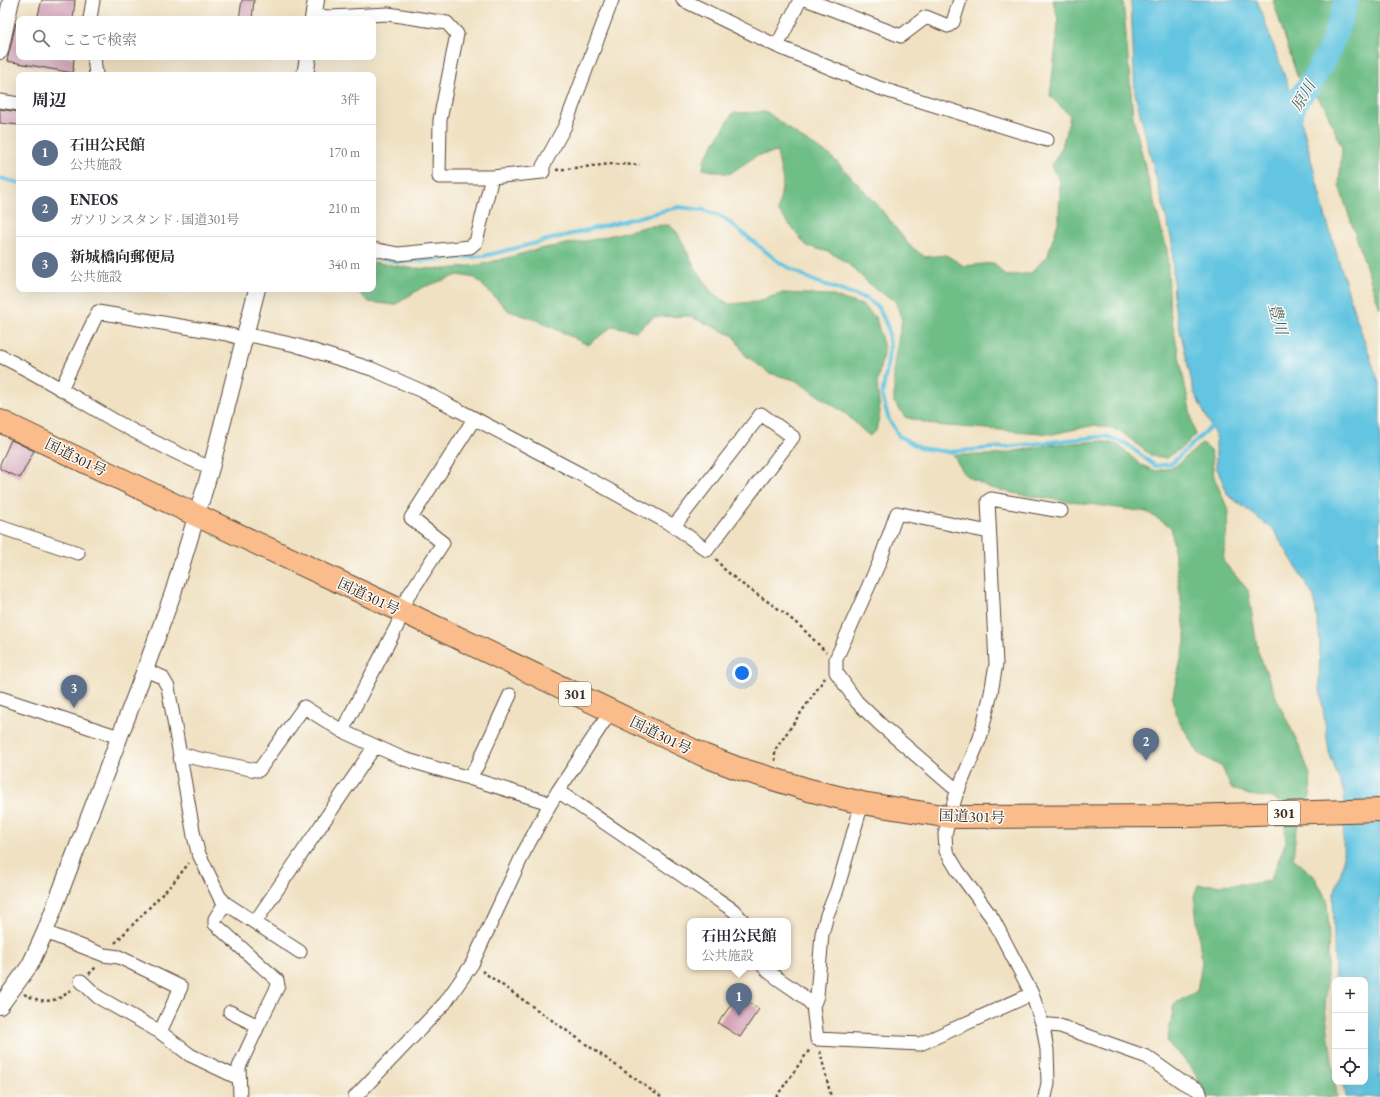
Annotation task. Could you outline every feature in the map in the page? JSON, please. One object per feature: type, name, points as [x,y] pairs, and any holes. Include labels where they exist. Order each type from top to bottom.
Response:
[{"type":"highway","name":"国道301号","points":[[0,421],[703,755],[774,780],[862,803],[950,817],[1188,816],[1380,810]]},
{"type":"street","points":[[0,51],[11,0]]},
{"type":"street","points":[[90,16],[93,0]]},
{"type":"street","points":[[350,16],[388,14],[447,23],[457,34],[440,120],[439,177],[492,177],[543,172],[543,166],[565,126],[612,0]]},
{"type":"street","points":[[683,0],[777,46],[879,88],[1047,140]]},
{"type":"street","points":[[777,46],[800,0]]},
{"type":"street","points":[[808,0],[901,36],[926,17],[948,26],[953,22],[960,0]]},
{"type":"street","points":[[314,12],[328,16]]},
{"type":"street","points":[[94,60],[96,72]]},
{"type":"street","points":[[306,72],[308,60]]},
{"type":"street","points":[[0,101],[16,104]]},
{"type":"street","points":[[376,250],[398,254],[470,247],[476,242],[492,177]]},
{"type":"street","points":[[0,1006],[30,965],[45,932],[173,593],[198,516],[256,292]]},
{"type":"street","points":[[61,389],[98,312],[294,345],[372,369],[424,392],[527,445],[674,526],[707,550],[792,437],[761,414],[674,526]]},
{"type":"street","points":[[0,356],[23,367],[116,422],[211,468]]},
{"type":"street","points":[[342,731],[397,626],[405,601],[443,543],[411,518],[474,419]]},
{"type":"street","points":[[1045,1097],[1048,1082],[1047,1050],[1043,1026],[1032,994],[993,919],[958,871],[946,851],[945,834],[959,789],[980,738],[991,693],[996,664],[988,532],[988,501],[991,499],[1061,511]]},
{"type":"street","points":[[959,789],[952,786],[881,725],[857,702],[836,672],[835,666],[836,660],[879,563],[897,513],[988,532]]},
{"type":"street","points":[[0,527],[78,553]]},
{"type":"street","points":[[145,670],[162,677],[168,687],[194,836],[198,852],[219,896],[225,903],[300,952]]},
{"type":"street","points":[[469,778],[477,766],[510,694]]},
{"type":"street","points":[[0,698],[119,737]]},
{"type":"street","points":[[180,753],[195,758],[260,770],[304,707],[342,731],[404,759],[543,801],[549,806]]},
{"type":"street","points":[[355,1097],[445,1003],[472,964],[524,852],[549,806],[611,711]]},
{"type":"street","points":[[255,922],[375,746]]},
{"type":"street","points":[[558,791],[733,910],[740,918]]},
{"type":"street","points":[[862,803],[837,890],[827,915],[822,934],[817,996],[813,1006],[817,1039],[920,1044],[1032,994]]},
{"type":"street","points":[[225,903],[215,919],[215,924],[277,980],[278,986],[239,1067],[240,1097]]},
{"type":"street","points":[[45,932],[104,955],[119,957],[181,987],[160,1032]]},
{"type":"street","points":[[767,970],[806,997],[813,1006]]},
{"type":"street","points":[[81,981],[98,997],[160,1032],[190,1055],[234,1076],[239,1076]]},
{"type":"street","points":[[230,1012],[258,1026]]},
{"type":"street","points":[[1043,1026],[1060,1026],[1147,1057],[1182,1082],[1199,1090],[1201,1097]]},
{"type":"path","points":[[543,172],[611,164],[640,166]]},
{"type":"path","points":[[707,550],[724,569],[742,584],[783,612],[802,628],[826,652],[835,666],[820,684],[775,750],[774,780]]},
{"type":"path","points":[[14,987],[25,995],[49,1002],[65,996],[98,965],[104,955],[173,883],[198,852]]},
{"type":"path","points":[[472,964],[661,1097]]},
{"type":"path","points":[[776,1097],[817,1039]]},
{"type":"path","points":[[817,1039],[831,1097]]},
{"type":"green space","points":[[1053,0],[1123,0],[1133,117],[1167,250],[1170,311],[1195,435],[1182,448],[1166,458],[1152,456],[1120,431],[1095,425],[1053,434],[935,425],[905,417],[894,402],[894,363],[902,320],[895,301],[875,289],[847,263],[829,252],[807,246],[778,211],[783,182],[777,152],[756,156],[729,174],[703,169],[704,160],[733,113],[767,112],[800,137],[831,156],[876,203],[909,245],[925,257],[946,255],[964,266],[994,263],[1005,276],[1031,273],[1048,255],[1059,219],[1060,181],[1051,167],[1062,147],[1070,116],[1050,96],[1058,19]]},
{"type":"green space","points":[[1273,0],[1380,0],[1380,309],[1339,185],[1342,148],[1325,107],[1297,76]]},
{"type":"green space","points":[[669,225],[677,232],[691,260],[711,292],[729,304],[757,302],[782,293],[830,295],[862,305],[876,318],[884,348],[877,384],[880,412],[876,431],[869,436],[846,414],[795,380],[769,373],[745,355],[734,336],[689,316],[654,317],[636,331],[613,326],[588,345],[537,320],[509,311],[475,278],[458,275],[421,288],[395,305],[369,302],[358,292],[376,292],[376,262],[409,268],[447,269],[484,264],[539,249],[596,239],[648,226]]},
{"type":"green space","points":[[1101,441],[1118,445],[1141,465],[1156,471],[1174,467],[1203,443],[1211,451],[1214,477],[1229,512],[1223,561],[1248,590],[1258,652],[1279,704],[1299,745],[1310,775],[1311,793],[1296,831],[1293,858],[1314,876],[1327,900],[1329,937],[1325,1007],[1332,1060],[1332,1085],[1335,1085],[1337,1097],[1204,1097],[1197,1076],[1182,1057],[1167,1043],[1174,1004],[1197,991],[1202,963],[1194,896],[1198,885],[1249,884],[1270,881],[1286,842],[1284,807],[1274,798],[1249,795],[1231,788],[1222,767],[1199,754],[1178,719],[1172,699],[1186,638],[1171,527],[1147,512],[1023,495],[990,488],[965,475],[953,455],[994,455],[1049,445]]},
{"type":"water","name":"豊川","points":[[1131,0],[1257,0],[1303,127],[1325,215],[1354,311],[1380,386],[1380,1097],[1346,1097],[1344,1085],[1368,1085],[1368,977],[1335,977],[1333,897],[1343,866],[1344,793],[1329,752],[1319,680],[1320,642],[1314,597],[1274,530],[1228,495],[1216,466],[1216,437],[1194,392],[1174,303],[1172,241],[1135,93]]},
{"type":"building","points":[[42,0],[75,0],[73,16],[38,16]]},
{"type":"building","points":[[242,0],[254,0],[252,16],[239,16]]},
{"type":"building","points":[[16,23],[16,60],[74,60],[73,72],[68,72],[7,61]]},
{"type":"building","points":[[0,109],[16,112],[16,125],[0,123]]},
{"type":"building","points":[[11,440],[34,451],[20,478],[0,469],[0,464]]},
{"type":"building","points":[[738,995],[759,1009],[740,1037],[718,1023]]},
{"type":"waterway","name":"原川","points":[[1279,135],[1291,116],[1297,100],[1313,80],[1330,49],[1347,0]]},
{"type":"waterway","points":[[0,178],[16,182]]},
{"type":"waterway","points":[[376,257],[400,262],[484,256],[679,207],[704,210],[724,218],[780,263],[814,281],[867,299],[879,308],[888,328],[890,349],[882,396],[889,420],[899,436],[920,448],[949,452],[1106,436],[1127,444],[1155,466],[1171,464],[1214,424]]},
{"type":"place","name":"新城橋向郵便局","points":[[74,708]]},
{"type":"place","name":"ENEOS","points":[[1146,761]]},
{"type":"place","name":"石田公民館","points":[[739,1016]]}]
